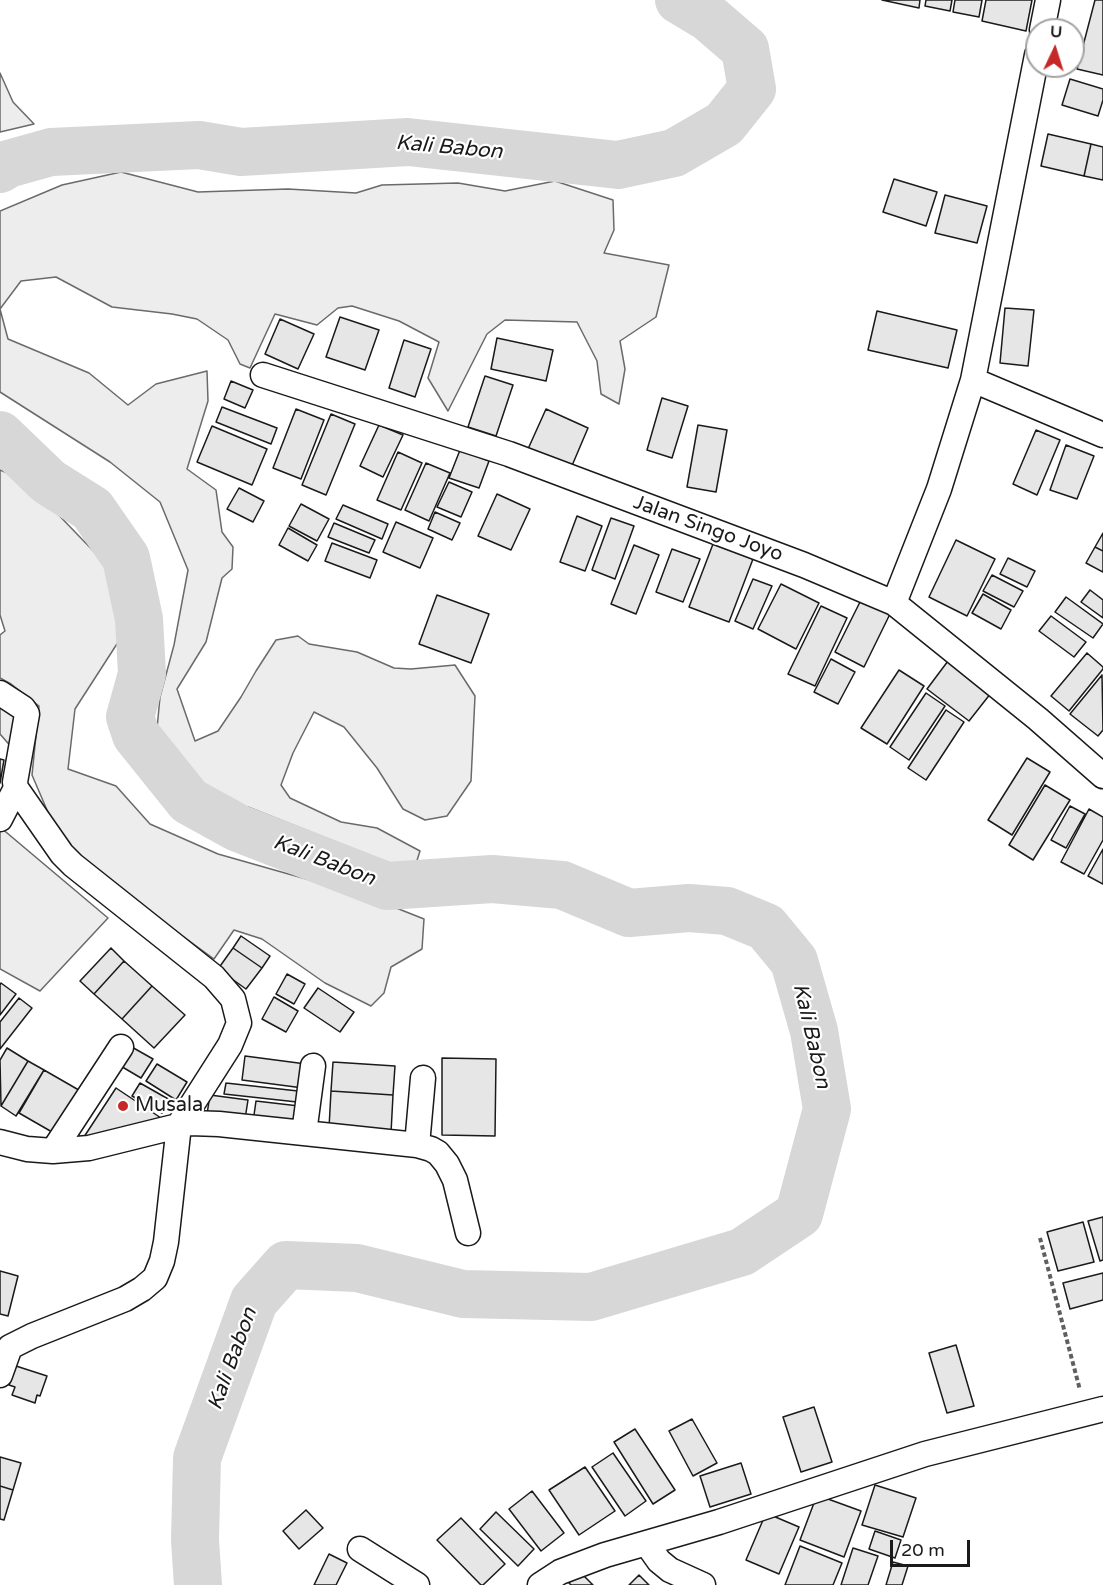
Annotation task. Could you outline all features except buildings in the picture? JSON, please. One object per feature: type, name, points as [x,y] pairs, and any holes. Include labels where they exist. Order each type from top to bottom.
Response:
[{"type":"street","points":[[1044,18],[1048,0]]},
{"type":"street","points":[[894,603],[939,489],[973,380],[1032,78]]},
{"type":"street","name":"Jalan Singo Joyo","points":[[263,375],[509,454],[804,565],[894,603],[1038,719],[1103,776]]},
{"type":"street","points":[[973,380],[1103,435]]},
{"type":"street","points":[[0,693],[26,710],[16,788],[62,854],[214,977],[233,999],[238,1011],[239,1023],[230,1045],[179,1125],[166,1242],[155,1278],[125,1299],[32,1336],[5,1344],[0,1375]]},
{"type":"street","points":[[0,819],[16,788]]},
{"type":"street","points":[[53,1151],[121,1047]]},
{"type":"street","points":[[304,1133],[312,1066]]},
{"type":"street","points":[[417,1145],[423,1078]]},
{"type":"street","points":[[0,1142],[27,1149],[53,1151],[89,1148],[190,1123],[219,1124],[417,1145],[431,1149],[447,1164],[455,1180],[468,1233]]},
{"type":"street","points":[[540,1585],[560,1572],[593,1559],[647,1544],[926,1454],[1095,1411]]},
{"type":"street","points":[[647,1544],[659,1561],[670,1570],[703,1585]]},
{"type":"street","points":[[360,1549],[417,1585]]},
{"type":"path","points":[[1040,1238],[1095,1411]]},
{"type":"shaded area","points":[[0,73],[13,102],[34,124],[0,132]]},
{"type":"shaded area","points":[[121,172],[198,192],[288,189],[356,193],[382,185],[458,183],[505,191],[555,181],[613,200],[614,230],[604,253],[669,265],[656,317],[620,341],[625,369],[619,404],[601,394],[597,361],[577,322],[505,320],[487,334],[448,411],[428,378],[439,342],[399,321],[352,306],[338,308],[317,325],[275,314],[250,368],[240,364],[228,340],[197,319],[112,307],[56,277],[21,281],[0,309],[0,211],[62,185]]},
{"type":"shaded area","points":[[0,309],[8,339],[89,373],[128,405],[156,384],[207,371],[208,401],[187,469],[216,490],[222,532],[233,547],[232,569],[222,578],[206,642],[177,689],[195,741],[218,731],[276,640],[298,636],[309,644],[357,652],[394,668],[411,669],[455,665],[475,696],[471,781],[447,816],[425,820],[403,809],[377,768],[344,727],[314,712],[293,753],[281,785],[290,798],[341,822],[377,828],[420,851],[413,873],[248,807],[213,802],[179,784],[156,739],[160,697],[174,645],[188,570],[160,502],[110,462],[0,392]]},
{"type":"shaded area","points":[[0,470],[14,476],[49,505],[103,561],[124,633],[75,709],[68,769],[116,786],[150,824],[218,854],[366,896],[424,919],[422,949],[391,967],[384,993],[371,1006],[325,983],[262,939],[234,930],[214,959],[85,865],[53,824],[32,775],[39,706],[0,678],[0,635],[5,631],[0,615]]},
{"type":"shaded area","points":[[0,698],[28,710],[14,783],[3,780],[12,767],[14,750],[0,734]]},
{"type":"shaded area","points":[[0,827],[108,918],[40,991],[0,969]]},
{"type":"waterway","name":"Kali Babon","points":[[0,169],[8,164],[51,152],[199,145],[241,152],[408,142],[618,165],[674,153],[724,124],[752,89],[745,49],[709,18],[679,0]]},
{"type":"waterway","name":"Kali Babon","points":[[0,435],[49,482],[92,509],[126,558],[139,619],[142,674],[130,717],[136,735],[189,801],[238,828],[387,886],[492,879],[562,885],[629,913],[689,908],[727,911],[766,927],[794,961],[814,1031],[827,1109],[799,1214],[742,1252],[591,1297],[463,1294],[357,1268],[286,1265],[254,1301],[197,1458],[195,1540],[198,1585]]},
{"type":"place","name":"Musala","points":[[123,1106]]}]
